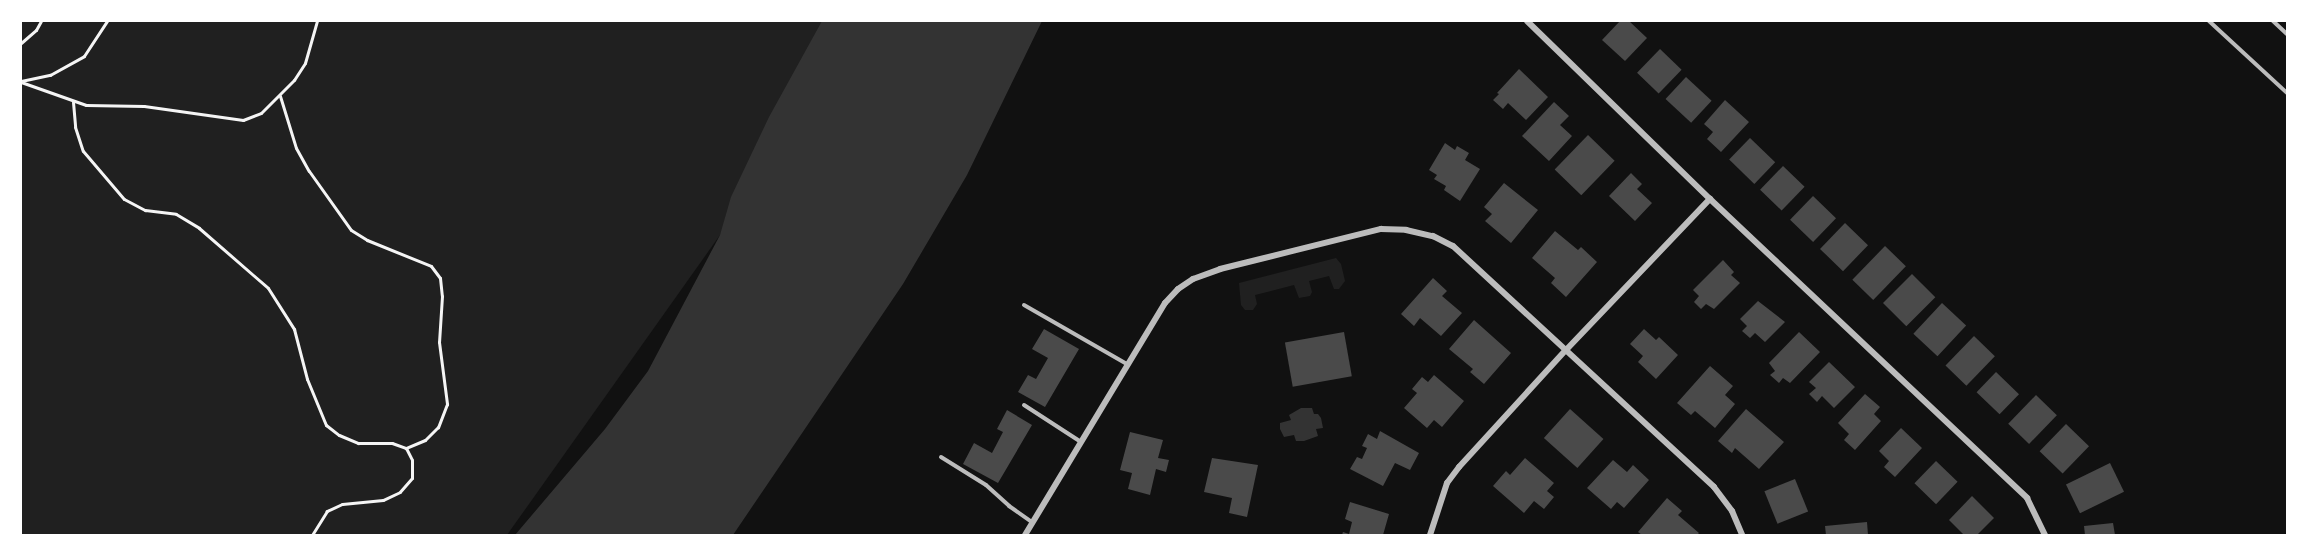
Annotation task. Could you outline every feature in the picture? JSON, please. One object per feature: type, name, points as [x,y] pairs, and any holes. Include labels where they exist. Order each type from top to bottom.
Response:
[{"type":"street","points":[[1527,21],[1710,199],[2027,498],[2044,535]]},
{"type":"street","points":[[1430,535],[1447,483],[1566,350],[1710,199]]},
{"type":"street","points":[[1025,535],[1165,303],[1193,279],[1220,269],[1382,229],[1406,230],[1433,236],[1453,246],[1714,487],[1732,511],[1742,535]]},
{"type":"lane","points":[[2209,21],[2287,93]]},
{"type":"lane","points":[[2273,21],[2287,34]]},
{"type":"lane","points":[[1024,305],[1128,365]]},
{"type":"lane","points":[[1024,405],[1082,442]]},
{"type":"lane","points":[[941,457],[986,485],[1009,506],[1032,522]]},
{"type":"path","points":[[21,43],[36,30],[41,21]]},
{"type":"path","points":[[21,81],[50,75],[84,56],[107,21]]},
{"type":"path","points":[[21,81],[86,105],[144,106],[243,120],[261,113],[280,96],[305,63],[317,21]]},
{"type":"path","points":[[74,102],[75,127],[83,151],[124,199],[145,210],[176,214],[199,228],[268,288],[294,329],[307,379],[326,425],[339,435],[358,443],[392,443],[406,448],[425,440],[438,427],[447,404],[439,342],[440,278],[431,266],[351,231],[333,208],[296,148],[280,96]]},
{"type":"path","points":[[312,535],[327,511],[342,504],[382,500],[400,492],[412,478],[412,460],[406,448]]},
{"type":"shaded area","points":[[21,21],[825,21],[720,235],[507,535],[21,535]]},
{"type":"shaded area","points":[[822,21],[1042,21],[967,175],[903,284],[733,535],[515,535],[605,429],[648,371],[720,235],[731,197],[769,117]]},
{"type":"shaded area","points":[[1336,258],[1341,264],[1345,281],[1339,289],[1334,289],[1329,276],[1309,281],[1312,292],[1310,296],[1299,298],[1294,285],[1255,295],[1257,304],[1253,310],[1245,310],[1241,305],[1239,283]]},
{"type":"shaded area","points":[[1301,408],[1312,408],[1314,414],[1318,414],[1321,418],[1323,428],[1316,429],[1318,436],[1304,441],[1296,441],[1294,435],[1284,437],[1280,423],[1291,420],[1289,415]]},
{"type":"building","points":[[1620,21],[1629,21],[1647,38],[1625,61],[1602,40]]},
{"type":"building","points":[[1660,49],[1682,70],[1659,94],[1637,73]]},
{"type":"building","points":[[1519,69],[1548,97],[1526,120],[1508,103],[1503,109],[1493,100]]},
{"type":"building","points":[[1686,77],[1712,101],[1691,123],[1666,99]]},
{"type":"building","points":[[1725,100],[1749,122],[1721,152],[1707,139],[1713,132],[1704,124]]},
{"type":"building","points":[[1554,102],[1569,116],[1560,125],[1572,136],[1549,161],[1522,136]]},
{"type":"building","points":[[1588,135],[1615,161],[1581,195],[1555,170]]},
{"type":"building","points":[[1750,138],[1775,162],[1754,184],[1729,160]]},
{"type":"building","points":[[1445,143],[1455,150],[1457,146],[1469,153],[1465,160],[1480,169],[1460,201],[1444,190],[1446,186],[1434,179],[1437,175],[1429,170]]},
{"type":"building","points":[[1783,166],[1805,187],[1782,211],[1760,190]]},
{"type":"building","points":[[1631,173],[1642,184],[1637,189],[1652,203],[1635,221],[1609,196]]},
{"type":"building","points":[[1504,183],[1538,210],[1511,243],[1485,221],[1492,214],[1484,207]]},
{"type":"building","points":[[1813,196],[1836,218],[1813,242],[1790,220]]},
{"type":"building","points":[[1845,223],[1868,245],[1843,271],[1820,249]]},
{"type":"building","points":[[1555,231],[1578,250],[1581,247],[1597,262],[1566,297],[1551,283],[1555,278],[1532,258]]},
{"type":"building","points":[[1885,246],[1906,266],[1873,300],[1852,280]]},
{"type":"building","points":[[1723,260],[1734,272],[1731,275],[1740,283],[1714,309],[1706,304],[1701,309],[1694,302],[1699,296],[1693,290]]},
{"type":"building","points":[[1912,274],[1935,297],[1906,326],[1883,303]]},
{"type":"building","points":[[1433,278],[1447,291],[1442,296],[1462,313],[1441,336],[1420,318],[1414,326],[1401,314]]},
{"type":"building","points":[[1758,301],[1785,322],[1765,342],[1755,333],[1750,338],[1742,331],[1747,326],[1740,319]]},
{"type":"building","points":[[1942,303],[1966,326],[1937,356],[1913,334]]},
{"type":"building","points":[[1474,320],[1511,353],[1484,384],[1470,372],[1473,369],[1449,349]]},
{"type":"building","points":[[1044,329],[1079,349],[1045,407],[1018,392],[1028,375],[1036,379],[1048,358],[1032,349]]},
{"type":"building","points":[[1644,329],[1656,340],[1659,337],[1678,355],[1656,379],[1638,362],[1643,356],[1630,344]]},
{"type":"building","points":[[1344,332],[1352,376],[1293,387],[1285,342]]},
{"type":"building","points":[[1799,332],[1820,352],[1790,383],[1783,378],[1779,383],[1770,375],[1775,371],[1769,363]]},
{"type":"building","points":[[1974,336],[1995,356],[1966,386],[1946,365]]},
{"type":"building","points":[[1829,362],[1855,387],[1834,408],[1822,396],[1817,402],[1809,394],[1816,388],[1809,382]]},
{"type":"building","points":[[1710,366],[1733,386],[1725,395],[1735,404],[1715,428],[1695,411],[1691,415],[1677,403]]},
{"type":"building","points":[[1996,372],[2019,394],[2000,414],[1977,392]]},
{"type":"building","points":[[1434,375],[1464,401],[1442,427],[1434,420],[1427,428],[1404,408],[1417,393],[1412,389],[1422,377],[1428,382]]},
{"type":"building","points":[[1865,394],[1880,407],[1874,414],[1881,421],[1855,450],[1844,440],[1849,434],[1838,423]]},
{"type":"building","points":[[2036,395],[2057,415],[2029,444],[2008,424]]},
{"type":"building","points":[[1570,409],[1603,439],[1577,468],[1544,438]]},
{"type":"building","points":[[1746,409],[1784,442],[1759,469],[1735,448],[1732,453],[1718,441]]},
{"type":"building","points":[[1007,410],[1032,425],[998,483],[963,464],[974,443],[992,453],[1003,432],[997,429]]},
{"type":"building","points":[[2066,424],[2089,446],[2063,474],[2040,451]]},
{"type":"building","points":[[1901,428],[1922,448],[1895,477],[1884,467],[1889,461],[1879,451]]},
{"type":"building","points":[[1380,431],[1419,453],[1410,470],[1395,463],[1383,486],[1350,469],[1357,457],[1362,459],[1367,448],[1362,446],[1368,434],[1377,439]]},
{"type":"building","points":[[1130,432],[1163,440],[1158,458],[1169,460],[1166,472],[1156,469],[1150,495],[1128,489],[1132,473],[1120,470]]},
{"type":"building","points":[[1212,458],[1258,465],[1247,517],[1229,513],[1232,498],[1204,492]]},
{"type":"building","points":[[1525,458],[1554,483],[1547,491],[1554,497],[1544,509],[1534,501],[1524,513],[1493,486],[1506,471],[1510,475]]},
{"type":"building","points":[[1613,460],[1627,472],[1633,465],[1649,480],[1624,508],[1617,502],[1611,509],[1587,488]]},
{"type":"building","points":[[1936,461],[1958,482],[1936,504],[1914,483]]},
{"type":"building","points":[[2110,463],[2124,492],[2080,513],[2066,484]]},
{"type":"building","points":[[1795,479],[1808,511],[1778,524],[1764,491]]},
{"type":"building","points":[[1972,496],[1994,518],[1977,535],[1964,535],[1949,520]]},
{"type":"building","points":[[1667,498],[1682,511],[1678,515],[1699,533],[1697,535],[1642,535],[1638,532]]},
{"type":"building","points":[[1350,502],[1389,514],[1383,535],[1342,535],[1343,532],[1349,534],[1352,522],[1345,519]]},
{"type":"building","points":[[1867,522],[1868,535],[1826,535],[1825,526]]},
{"type":"building","points":[[2113,523],[2115,535],[2085,535],[2084,526]]}]
